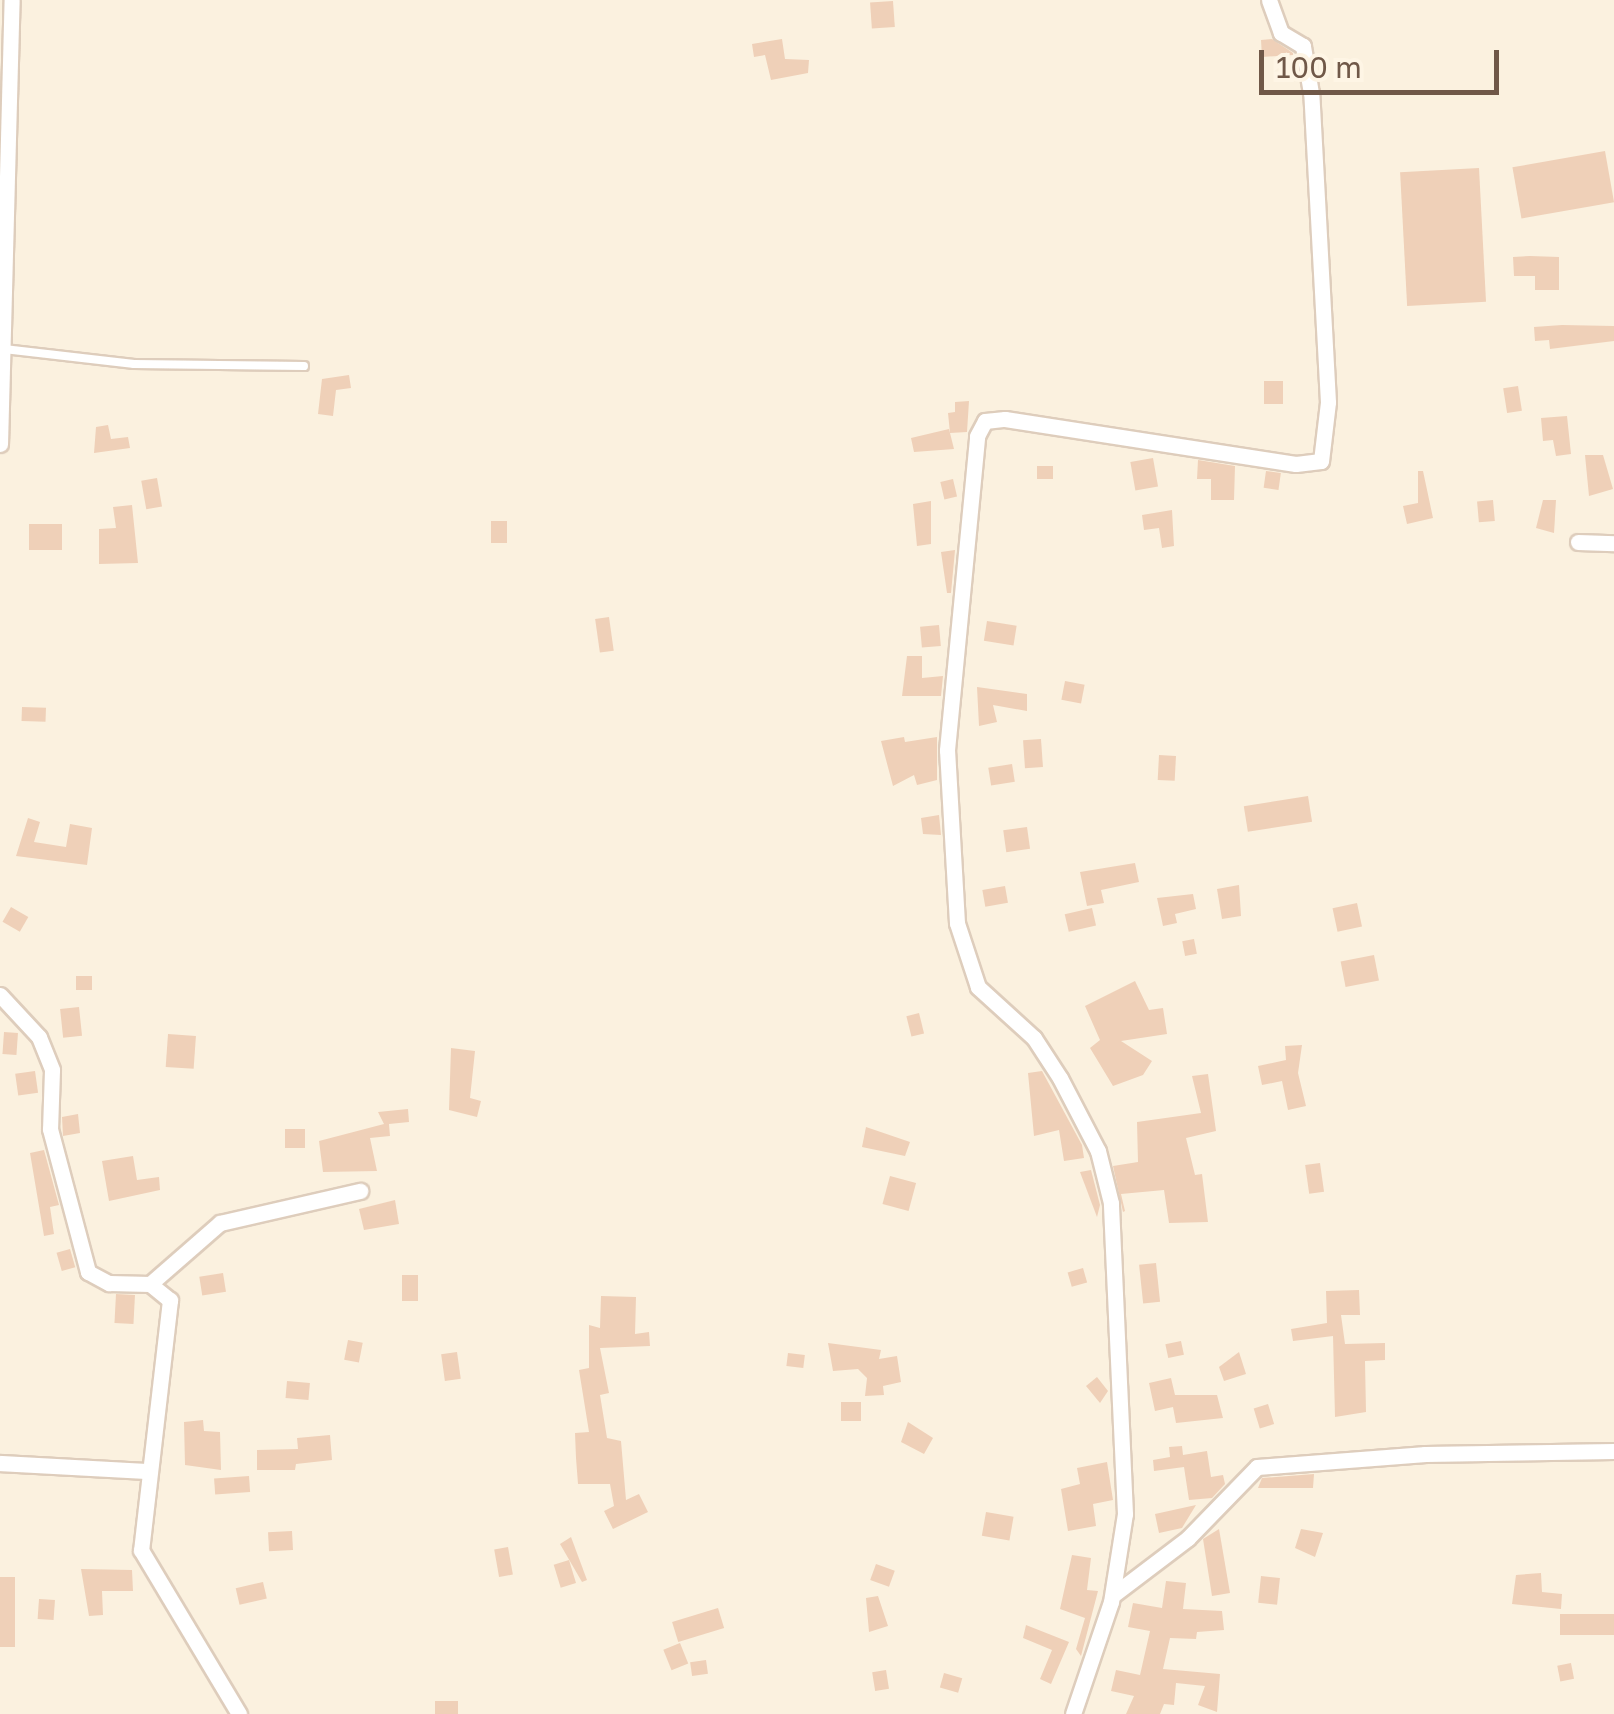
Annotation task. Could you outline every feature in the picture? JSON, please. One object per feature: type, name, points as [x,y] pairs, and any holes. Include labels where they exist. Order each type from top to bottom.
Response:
[{"type":"street","points":[[0,444],[12,0]]},
{"type":"street","points":[[1073,1714],[1113,1595],[1126,1514],[1111,1202],[1098,1152],[1060,1078],[1034,1038],[978,987],[962,950],[949,706],[977,436],[985,421],[1296,464],[1322,461],[1327,452],[1311,93],[1303,46],[1281,33],[1269,0]]},
{"type":"street","points":[[1578,542],[1614,543]]},
{"type":"street","points":[[0,995],[39,1037],[52,1070],[50,1129],[88,1272],[109,1283],[150,1284],[163,1289],[171,1317],[140,1534],[146,1567],[239,1714]]},
{"type":"street","points":[[150,1284],[220,1222],[360,1191]]},
{"type":"street","points":[[1113,1595],[1188,1538],[1257,1468],[1425,1454],[1613,1451]]},
{"type":"street","points":[[0,1463],[148,1470]]},
{"type":"lane","points":[[4,349],[150,365],[304,366]]},
{"type":"building","points":[[893,1],[895,27],[872,29],[870,3]]},
{"type":"building","points":[[782,39],[785,59],[809,60],[808,73],[771,80],[765,55],[754,57],[752,44]]},
{"type":"building","points":[[1272,39],[1293,55],[1262,57],[1261,40]]},
{"type":"building","points":[[1605,151],[1614,202],[1521,219],[1512,167]]},
{"type":"building","points":[[1479,168],[1486,302],[1407,306],[1400,172]]},
{"type":"building","points":[[1513,257],[1559,257],[1559,290],[1535,290],[1535,276],[1514,276]]},
{"type":"building","points":[[1614,326],[1614,341],[1550,349],[1549,340],[1535,341],[1534,327]]},
{"type":"building","points":[[349,375],[351,388],[336,390],[333,416],[318,414],[322,379]]},
{"type":"building","points":[[1264,381],[1283,381],[1283,404],[1264,404]]},
{"type":"building","points":[[1518,386],[1522,411],[1507,413],[1503,388]]},
{"type":"building","points":[[969,401],[967,432],[950,433],[948,413],[955,412],[955,402]]},
{"type":"building","points":[[1567,416],[1571,454],[1556,456],[1553,440],[1543,441],[1541,418]]},
{"type":"building","points":[[108,425],[111,439],[128,437],[130,448],[94,453],[96,427]]},
{"type":"building","points":[[949,429],[954,449],[914,452],[911,438]]},
{"type":"building","points":[[1585,455],[1603,455],[1613,489],[1589,496]]},
{"type":"building","points":[[1153,458],[1158,487],[1135,491],[1130,462]]},
{"type":"building","points":[[1198,460],[1235,466],[1234,500],[1211,500],[1211,479],[1197,479]]},
{"type":"building","points":[[1037,466],[1053,466],[1053,479],[1037,479]]},
{"type":"building","points":[[1266,471],[1281,473],[1278,490],[1264,488]]},
{"type":"building","points":[[1418,471],[1423,471],[1433,518],[1407,524],[1403,506],[1418,503]]},
{"type":"building","points":[[157,478],[162,507],[146,509],[141,481]]},
{"type":"building","points":[[953,479],[957,497],[944,499],[940,482]]},
{"type":"building","points":[[1493,500],[1495,521],[1479,522],[1477,501]]},
{"type":"building","points":[[1543,500],[1556,500],[1554,533],[1536,528]]},
{"type":"building","points":[[931,501],[931,544],[917,546],[913,504]]},
{"type":"building","points":[[132,505],[138,563],[99,564],[99,529],[116,528],[113,507]]},
{"type":"building","points":[[1172,510],[1174,546],[1162,548],[1159,528],[1144,530],[1142,515]]},
{"type":"building","points":[[491,521],[507,521],[507,543],[491,543]]},
{"type":"building","points":[[29,524],[62,524],[62,550],[29,550]]},
{"type":"building","points":[[955,550],[951,593],[947,593],[941,552]]},
{"type":"building","points":[[609,617],[614,651],[600,653],[595,619]]},
{"type":"building","points":[[987,621],[1017,626],[1014,645],[984,641]]},
{"type":"building","points":[[939,625],[941,646],[922,648],[920,627]]},
{"type":"building","points":[[907,656],[922,656],[922,678],[943,676],[941,696],[902,696]]},
{"type":"building","points":[[1065,681],[1085,685],[1081,703],[1061,700]]},
{"type":"building","points":[[977,687],[1027,694],[1027,711],[993,705],[997,722],[979,726]]},
{"type":"building","points":[[22,707],[46,708],[45,722],[22,721]]},
{"type":"building","points":[[904,737],[905,742],[937,737],[937,780],[917,785],[914,775],[893,786],[881,741]]},
{"type":"building","points":[[1041,739],[1043,767],[1025,768],[1023,740]]},
{"type":"building","points":[[1159,755],[1176,756],[1175,781],[1158,780]]},
{"type":"building","points":[[1012,764],[1015,782],[991,786],[988,768]]},
{"type":"building","points":[[1308,796],[1312,822],[1248,832],[1244,806]]},
{"type":"building","points":[[939,815],[941,835],[923,834],[921,818]]},
{"type":"building","points":[[28,818],[40,822],[34,842],[66,847],[70,824],[92,828],[87,865],[16,856]]},
{"type":"building","points":[[1027,827],[1030,849],[1006,852],[1003,830]]},
{"type":"building","points":[[1135,863],[1139,882],[1101,890],[1104,903],[1087,906],[1080,872]]},
{"type":"building","points":[[1239,885],[1241,916],[1222,919],[1217,889]]},
{"type":"building","points":[[1005,886],[1008,903],[985,907],[982,890]]},
{"type":"building","points":[[1193,894],[1196,909],[1175,914],[1177,923],[1163,926],[1157,898]]},
{"type":"building","points":[[1357,903],[1362,926],[1338,932],[1333,908]]},
{"type":"building","points":[[11,907],[28,917],[20,932],[2,922]]},
{"type":"building","points":[[1092,908],[1096,926],[1069,932],[1065,914]]},
{"type":"building","points":[[1194,939],[1197,954],[1185,956],[1182,941]]},
{"type":"building","points":[[1374,955],[1379,981],[1346,987],[1341,961]]},
{"type":"building","points":[[76,976],[92,976],[92,990],[76,990]]},
{"type":"building","points":[[1135,981],[1149,1010],[1163,1008],[1167,1034],[1121,1041],[1152,1061],[1143,1075],[1113,1086],[1090,1048],[1100,1040],[1085,1006]]},
{"type":"building","points":[[79,1007],[82,1036],[63,1038],[60,1009]]},
{"type":"building","points":[[919,1013],[924,1033],[911,1037],[906,1016]]},
{"type":"building","points":[[4,1032],[18,1033],[16,1055],[2,1054]]},
{"type":"building","points":[[168,1034],[196,1036],[194,1069],[166,1067]]},
{"type":"building","points":[[1302,1045],[1298,1073],[1306,1106],[1288,1110],[1282,1081],[1262,1085],[1258,1066],[1286,1060],[1285,1046]]},
{"type":"building","points":[[451,1048],[475,1051],[470,1098],[481,1101],[477,1117],[449,1110]]},
{"type":"building","points":[[35,1071],[38,1093],[18,1096],[15,1074]]},
{"type":"building","points":[[1042,1071],[1082,1145],[1084,1158],[1064,1161],[1059,1130],[1034,1136],[1028,1073]]},
{"type":"building","points":[[1208,1074],[1216,1131],[1186,1138],[1195,1175],[1202,1174],[1208,1222],[1169,1223],[1164,1190],[1121,1194],[1123,1212],[1113,1166],[1138,1162],[1137,1122],[1201,1113],[1192,1076]]},
{"type":"building","points":[[408,1109],[409,1122],[389,1124],[390,1136],[370,1138],[377,1171],[323,1172],[319,1141],[384,1124],[378,1112]]},
{"type":"building","points":[[78,1114],[80,1133],[63,1136],[62,1117]]},
{"type":"building","points":[[866,1127],[910,1142],[905,1156],[862,1147]]},
{"type":"building","points":[[285,1129],[305,1129],[305,1148],[285,1148]]},
{"type":"building","points":[[44,1150],[59,1205],[50,1207],[54,1234],[44,1236],[30,1153]]},
{"type":"building","points":[[133,1156],[137,1180],[159,1177],[160,1190],[109,1201],[102,1161]]},
{"type":"building","points":[[1320,1163],[1324,1192],[1309,1194],[1305,1165]]},
{"type":"building","points":[[1091,1170],[1100,1205],[1097,1217],[1080,1172]]},
{"type":"building","points":[[890,1176],[916,1183],[909,1211],[882,1204]]},
{"type":"building","points":[[395,1200],[399,1224],[364,1230],[359,1209]]},
{"type":"building","points":[[70,1249],[75,1267],[62,1271],[57,1253]]},
{"type":"building","points":[[1156,1263],[1160,1302],[1143,1304],[1139,1265]]},
{"type":"building","points":[[1083,1268],[1087,1282],[1072,1287],[1068,1272]]},
{"type":"building","points":[[223,1273],[226,1292],[202,1296],[199,1277]]},
{"type":"building","points":[[402,1275],[418,1275],[418,1301],[402,1301]]},
{"type":"building","points":[[1359,1290],[1360,1315],[1341,1315],[1345,1344],[1385,1343],[1385,1360],[1365,1361],[1366,1412],[1335,1417],[1333,1336],[1293,1341],[1291,1329],[1327,1323],[1326,1291]]},
{"type":"building","points":[[116,1294],[135,1295],[133,1324],[114,1323]]},
{"type":"building","points":[[601,1296],[636,1297],[635,1334],[649,1332],[650,1346],[600,1348],[609,1393],[600,1395],[607,1438],[621,1441],[626,1500],[639,1494],[648,1512],[613,1529],[604,1511],[614,1506],[610,1484],[578,1484],[576,1458],[575,1433],[589,1432],[579,1370],[589,1368],[589,1325],[600,1328]]},
{"type":"building","points":[[348,1340],[363,1343],[359,1362],[344,1360]]},
{"type":"building","points":[[1181,1341],[1184,1355],[1168,1358],[1165,1344]]},
{"type":"building","points":[[828,1343],[881,1350],[879,1359],[897,1356],[901,1382],[883,1386],[884,1395],[865,1396],[867,1378],[858,1369],[833,1371]]},
{"type":"building","points":[[457,1352],[461,1379],[445,1381],[441,1354]]},
{"type":"building","points":[[1239,1352],[1246,1374],[1224,1381],[1219,1367]]},
{"type":"building","points":[[788,1353],[805,1355],[803,1368],[786,1366]]},
{"type":"building","points":[[1097,1377],[1108,1391],[1100,1403],[1086,1386]]},
{"type":"building","points":[[1171,1378],[1175,1395],[1217,1395],[1223,1418],[1176,1423],[1173,1407],[1155,1411],[1149,1383]]},
{"type":"building","points":[[287,1381],[310,1383],[308,1400],[286,1398]]},
{"type":"building","points":[[841,1402],[861,1402],[861,1421],[841,1421]]},
{"type":"building","points":[[1268,1404],[1274,1424],[1260,1428],[1254,1408]]},
{"type":"building","points":[[203,1420],[204,1431],[220,1432],[221,1470],[185,1465],[184,1422]]},
{"type":"building","points":[[908,1422],[933,1438],[924,1454],[901,1442]]},
{"type":"building","points":[[330,1435],[332,1460],[296,1464],[295,1470],[257,1470],[257,1450],[298,1449],[297,1438]]},
{"type":"building","points":[[1182,1446],[1183,1455],[1207,1451],[1211,1477],[1223,1475],[1225,1484],[1212,1498],[1189,1500],[1184,1467],[1154,1471],[1153,1460],[1170,1457],[1169,1447]]},
{"type":"building","points":[[1107,1462],[1113,1500],[1093,1504],[1096,1526],[1068,1531],[1061,1489],[1080,1484],[1077,1468]]},
{"type":"building","points":[[1314,1474],[1313,1488],[1258,1488],[1262,1478]]},
{"type":"building","points":[[249,1476],[250,1492],[215,1494],[214,1478]]},
{"type":"building","points":[[1196,1505],[1182,1528],[1159,1533],[1155,1514]]},
{"type":"building","points":[[986,1512],[1014,1517],[1009,1540],[982,1536]]},
{"type":"building","points":[[1219,1529],[1230,1593],[1212,1596],[1203,1539]]},
{"type":"building","points":[[1301,1529],[1323,1533],[1315,1557],[1295,1548]]},
{"type":"building","points":[[292,1531],[293,1550],[269,1551],[268,1532]]},
{"type":"building","points":[[571,1537],[587,1580],[582,1582],[560,1544]]},
{"type":"building","points":[[508,1547],[513,1575],[499,1577],[494,1549]]},
{"type":"building","points":[[1072,1555],[1091,1558],[1087,1590],[1098,1591],[1081,1656],[1076,1649],[1085,1618],[1060,1609]]},
{"type":"building","points":[[569,1560],[576,1583],[561,1588],[554,1565]]},
{"type":"building","points":[[876,1564],[895,1571],[889,1587],[870,1580]]},
{"type":"building","points":[[81,1569],[132,1570],[133,1591],[102,1591],[103,1615],[89,1616]]},
{"type":"building","points":[[1541,1573],[1542,1592],[1562,1594],[1561,1609],[1512,1604],[1516,1575]]},
{"type":"building","points":[[1261,1576],[1280,1578],[1277,1605],[1258,1603]]},
{"type":"building","points":[[0,1577],[15,1577],[15,1647],[0,1647]]},
{"type":"building","points":[[1166,1581],[1186,1583],[1183,1609],[1222,1611],[1224,1630],[1197,1632],[1196,1639],[1170,1638],[1163,1669],[1220,1674],[1217,1712],[1198,1705],[1205,1686],[1176,1683],[1174,1705],[1164,1704],[1160,1714],[1126,1714],[1134,1696],[1111,1691],[1116,1670],[1140,1675],[1150,1631],[1128,1627],[1133,1603],[1162,1608]]},
{"type":"building","points":[[263,1582],[267,1599],[240,1605],[236,1588]]},
{"type":"building","points":[[878,1596],[888,1626],[869,1632],[866,1598]]},
{"type":"building","points":[[39,1599],[55,1600],[54,1620],[38,1619]]},
{"type":"building","points":[[718,1608],[724,1628],[678,1642],[672,1622]]},
{"type":"building","points":[[1560,1614],[1614,1614],[1614,1635],[1560,1635]]},
{"type":"building","points":[[1026,1625],[1069,1642],[1051,1684],[1040,1679],[1052,1650],[1023,1638]]},
{"type":"building","points":[[680,1643],[688,1663],[672,1670],[663,1650]]},
{"type":"building","points":[[706,1660],[708,1674],[692,1676],[690,1662]]},
{"type":"building","points":[[1571,1663],[1574,1679],[1560,1681],[1557,1666]]},
{"type":"building","points":[[886,1670],[889,1689],[875,1691],[872,1672]]},
{"type":"building","points":[[944,1673],[962,1678],[958,1693],[940,1687]]},
{"type":"building","points":[[435,1701],[458,1701],[458,1714],[435,1714]]}]
